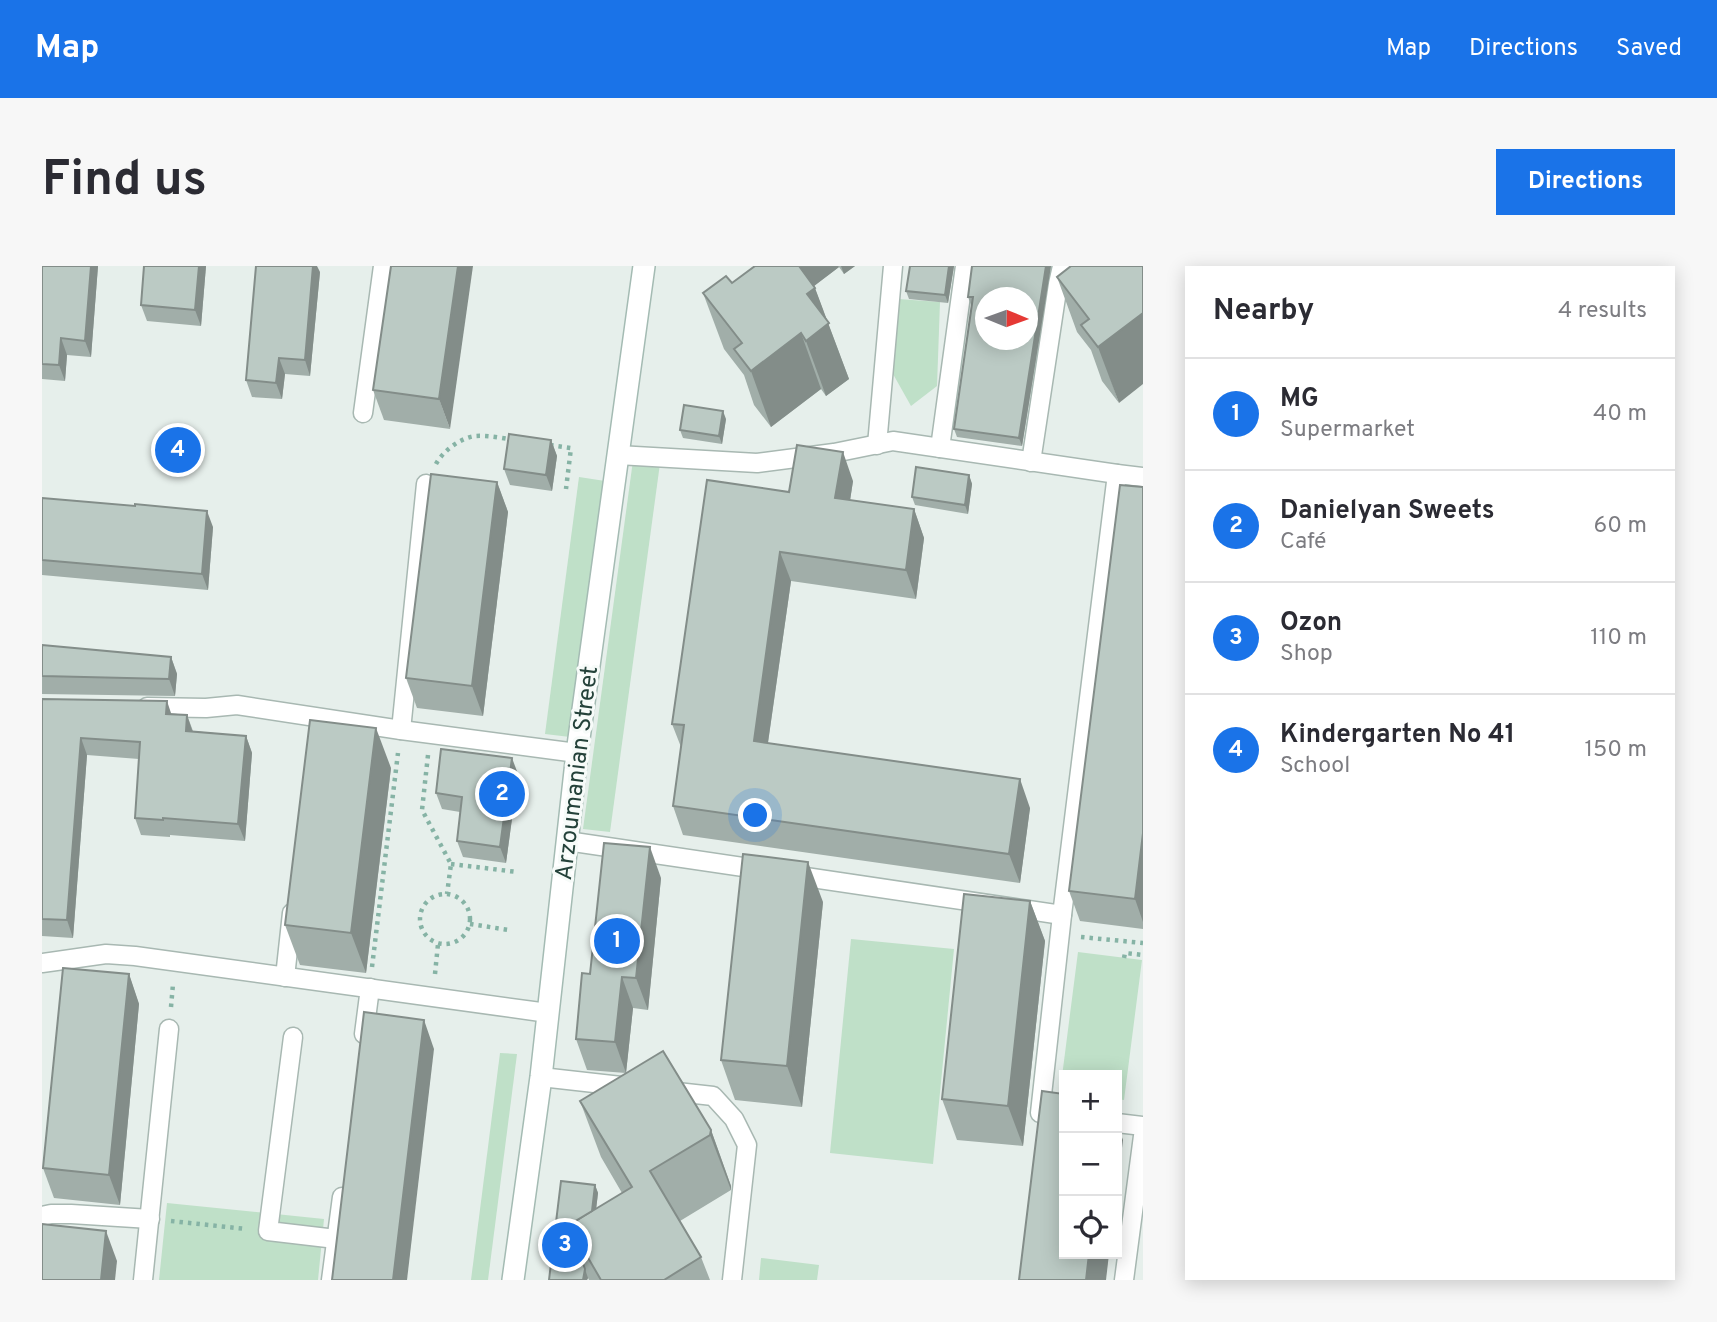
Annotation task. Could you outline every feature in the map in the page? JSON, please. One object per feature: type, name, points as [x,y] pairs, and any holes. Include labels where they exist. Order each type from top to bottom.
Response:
[{"type":"main road","name":"Arzoumanian Street","points":[[513,1280],[541,1077],[577,753],[644,266]]},
{"type":"lane","points":[[363,412],[383,266]]},
{"type":"lane","points":[[877,445],[893,266]]},
{"type":"lane","points":[[940,448],[965,266]]},
{"type":"lane","points":[[1031,462],[1062,266]]},
{"type":"lane","points":[[618,455],[757,463],[834,453],[893,441],[1143,477]]},
{"type":"lane","points":[[1059,1115],[1040,1113],[1059,934],[1117,474]]},
{"type":"lane","points":[[401,730],[426,484]]},
{"type":"lane","points":[[124,707],[205,708],[237,705],[314,725],[401,730],[577,753]]},
{"type":"lane","points":[[567,841],[1062,915]]},
{"type":"lane","points":[[285,977],[294,895]]},
{"type":"lane","points":[[42,963],[106,954],[548,1013]]},
{"type":"lane","points":[[361,1054],[370,988]]},
{"type":"lane","points":[[143,1280],[169,1028]]},
{"type":"lane","points":[[293,1037],[268,1231],[337,1239]]},
{"type":"lane","points":[[541,1077],[713,1096],[734,1119],[747,1145],[732,1280]]},
{"type":"lane","points":[[1122,1124],[1143,1126]]},
{"type":"lane","points":[[1124,1280],[1143,1136]]},
{"type":"lane","points":[[331,1280],[344,1186]]},
{"type":"lane","points":[[42,1216],[71,1214],[149,1219]]},
{"type":"path","points":[[426,484],[439,459],[452,446],[473,436],[517,440]]},
{"type":"path","points":[[544,444],[571,448],[566,489]]},
{"type":"path","points":[[370,988],[401,730]]},
{"type":"path","points":[[430,734],[422,810],[451,864],[447,894]]},
{"type":"path","points":[[451,864],[517,872]]},
{"type":"path","points":[[439,894],[447,894],[462,900],[470,915],[470,924],[462,938],[447,945],[438,944],[425,934],[419,919],[425,903],[439,894]]},
{"type":"path","points":[[470,924],[509,930]]},
{"type":"path","points":[[1059,934],[1143,943]]},
{"type":"path","points":[[433,997],[438,944]]},
{"type":"path","points":[[1124,958],[1125,953],[1143,955]]},
{"type":"path","points":[[169,1028],[175,962]]},
{"type":"path","points":[[149,1219],[268,1231]]},
{"type":"green space","points":[[898,299],[940,302],[937,386],[911,406],[893,374]]},
{"type":"green space","points":[[634,453],[661,456],[610,832],[583,829]]},
{"type":"green space","points":[[579,477],[605,481],[570,737],[545,734]]},
{"type":"green space","points":[[851,939],[954,949],[933,1164],[830,1153]]},
{"type":"green space","points":[[1078,952],[1142,960],[1124,1100],[1122,1070],[1063,1070]]},
{"type":"green space","points":[[500,1053],[517,1054],[488,1280],[471,1280]]},
{"type":"green space","points":[[167,1203],[324,1219],[318,1280],[159,1280]]},
{"type":"green space","points":[[761,1258],[819,1265],[817,1280],[759,1280]]},
{"type":"building","points":[[42,266],[91,266],[85,341],[61,338],[59,365],[42,364]]},
{"type":"building","points":[[144,266],[199,266],[195,310],[141,305]]},
{"type":"building","points":[[256,266],[313,266],[305,360],[279,358],[276,383],[246,380]]},
{"type":"building","points":[[391,266],[458,266],[439,399],[373,390]]},
{"type":"building","points":[[755,266],[799,266],[815,288],[807,294],[829,323],[806,341],[801,333],[751,371],[734,349],[742,343],[703,293],[726,276],[732,283]]},
{"type":"building","points":[[910,266],[949,266],[945,295],[906,291]]},
{"type":"building","points":[[972,266],[1046,266],[1038,317],[1038,287],[975,287],[975,350],[1033,350],[1019,438],[954,429],[973,297],[968,297]]},
{"type":"building","points":[[1071,266],[1143,266],[1143,313],[1098,347],[1081,325],[1089,319],[1057,277]]},
{"type":"building","points":[[684,405],[723,411],[719,436],[680,430]]},
{"type":"building","points":[[509,434],[551,440],[546,475],[504,469]]},
{"type":"building","points":[[797,445],[843,452],[835,498],[914,509],[906,570],[780,552],[754,741],[1020,779],[1009,854],[673,806],[684,725],[672,724],[707,480],[789,492]]},
{"type":"building","points":[[916,467],[969,475],[965,505],[912,497]]},
{"type":"building","points":[[431,474],[497,482],[472,686],[406,678]]},
{"type":"building","points":[[1120,485],[1143,487],[1143,833],[1135,899],[1069,891]]},
{"type":"building","points":[[42,498],[207,511],[202,574],[42,560]]},
{"type":"building","points":[[42,645],[171,657],[169,679],[42,676]]},
{"type":"building","points":[[42,699],[167,701],[166,714],[187,715],[186,731],[246,736],[238,824],[135,818],[140,742],[81,738],[67,920],[42,919]]},
{"type":"building","points":[[310,720],[376,728],[351,933],[285,925]]},
{"type":"building","points":[[441,749],[512,758],[500,847],[457,841],[462,797],[436,793]]},
{"type":"building","points":[[604,843],[650,847],[636,978],[622,977],[615,1042],[576,1039],[582,973],[590,974]]},
{"type":"building","points":[[743,854],[808,862],[787,1066],[721,1060]]},
{"type":"building","points":[[964,894],[1030,901],[1008,1106],[942,1099]]},
{"type":"building","points":[[63,968],[129,974],[109,1175],[43,1168]]},
{"type":"building","points":[[364,1012],[424,1020],[393,1280],[332,1280]]},
{"type":"building","points":[[663,1051],[711,1130],[710,1135],[650,1171],[701,1257],[664,1280],[601,1280],[569,1225],[632,1187],[580,1101]]},
{"type":"building","points":[[1042,1091],[1059,1093],[1059,1259],[1088,1259],[1086,1280],[1019,1280]]},
{"type":"building","points":[[561,1181],[595,1185],[592,1211],[569,1225],[585,1269],[583,1280],[549,1280]]},
{"type":"building","points":[[42,1224],[106,1231],[101,1280],[42,1280]]},
{"type":"place","name":"Kindergarten No 41","points":[[178,450]]},
{"type":"place","name":"Danielyan Sweets","points":[[502,794]]},
{"type":"place","name":"MG","points":[[617,941]]},
{"type":"place","name":"Ozon","points":[[565,1245]]}]
